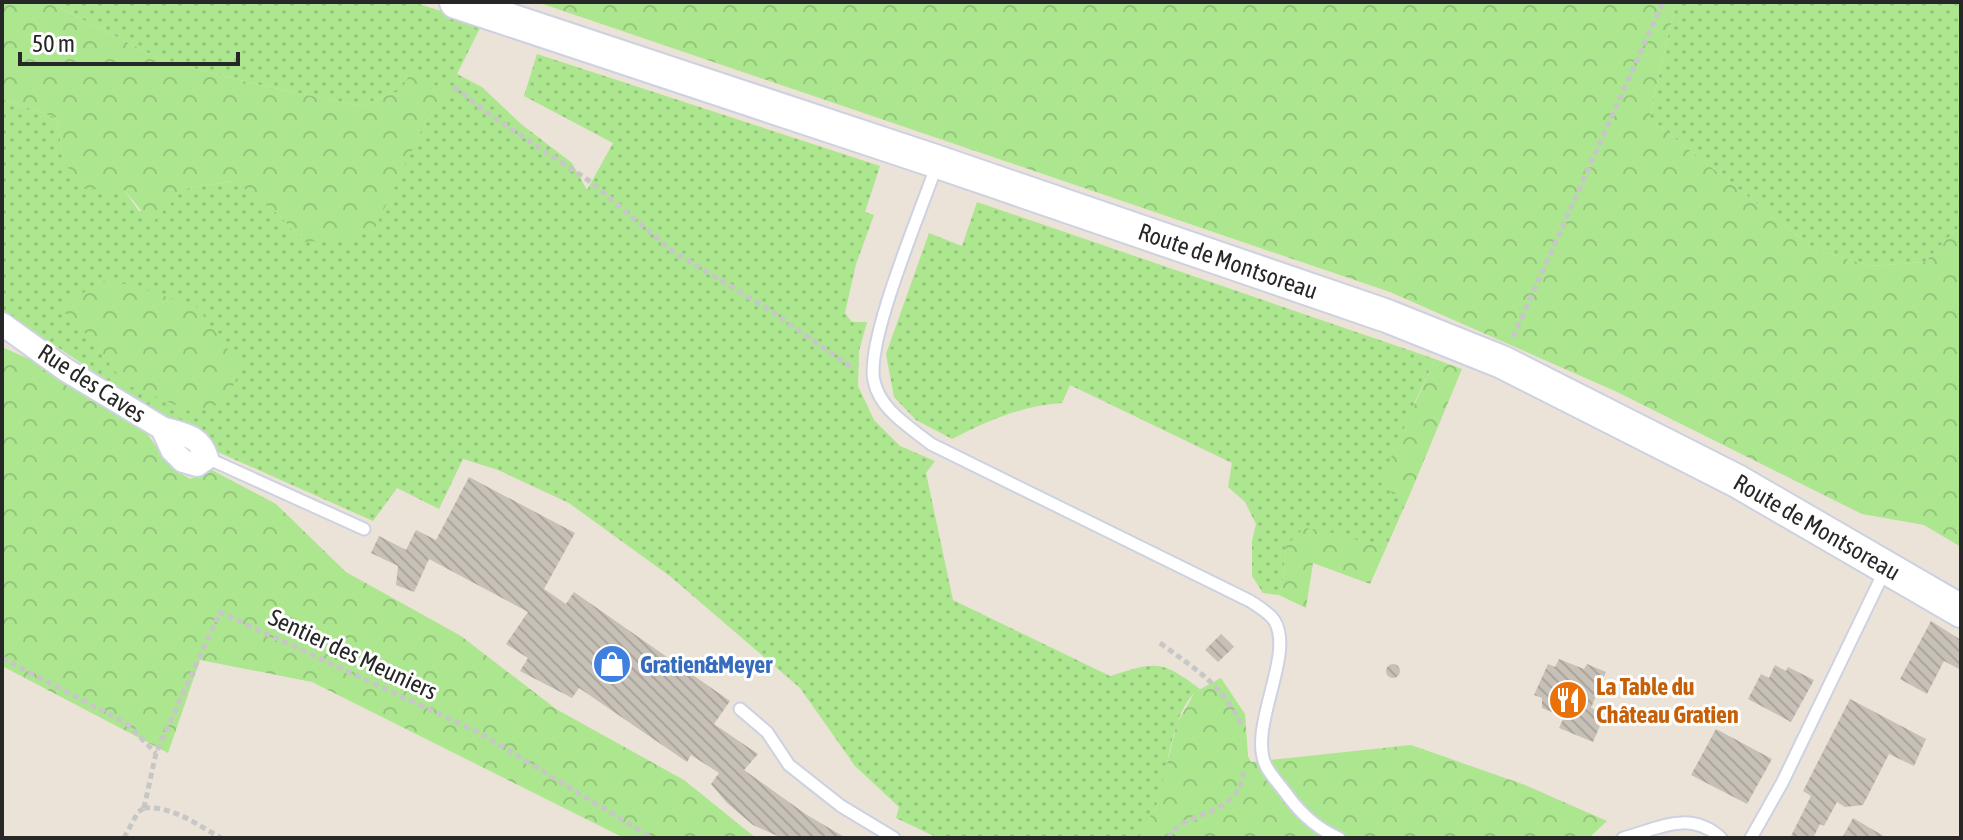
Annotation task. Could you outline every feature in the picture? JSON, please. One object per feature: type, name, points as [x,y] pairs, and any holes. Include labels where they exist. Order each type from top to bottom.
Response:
[{"type":"main road","name":"Route de Montsoreau","points":[[456,2],[938,162],[1387,316],[1502,362],[1737,481],[1961,611]]},
{"type":"street","name":"Rue des Caves","points":[[2,324],[66,370],[162,428],[172,450],[183,461],[197,465],[207,458]]},
{"type":"street","points":[[162,428],[203,445],[207,458]]},
{"type":"lane","points":[[938,162],[881,326],[873,367],[874,384],[890,411],[931,444],[1250,601],[1268,613],[1276,624],[1279,643],[1262,735],[1265,764],[1299,811],[1321,830],[1339,838]]},
{"type":"lane","points":[[207,458],[364,529]]},
{"type":"lane","points":[[1751,838],[1782,783],[1887,566]]},
{"type":"lane","points":[[740,709],[767,732],[789,765],[841,806],[894,838]]},
{"type":"lane","points":[[1623,838],[1682,820],[1716,833],[1721,838]]},
{"type":"path","points":[[1502,362],[1663,2]]},
{"type":"path","points":[[454,87],[591,182],[671,250],[768,309],[874,384]]},
{"type":"path","name":"Sentier des Meuniers","points":[[144,808],[156,753],[220,612],[480,733],[652,838]]},
{"type":"path","points":[[1160,643],[1214,682],[1232,703],[1245,733]]},
{"type":"path","points":[[2,658],[126,723],[156,753]]},
{"type":"path","points":[[1168,838],[1172,829],[1221,808],[1244,781],[1245,757]]},
{"type":"path","points":[[124,838],[138,812],[155,807],[175,812],[221,838]]},
{"type":"green space","points":[[2,2],[48,2],[162,60],[360,106],[400,91],[411,73],[447,91],[425,123],[374,230],[348,239],[304,242],[277,213],[234,181],[184,189],[152,223],[124,190],[80,189],[63,158],[57,118],[2,99]]},
{"type":"green space","points":[[48,2],[413,2],[482,24],[457,74],[482,87],[521,124],[572,163],[587,190],[613,143],[524,96],[537,54],[880,166],[865,212],[874,215],[856,264],[845,313],[852,322],[867,322],[859,351],[858,386],[874,420],[900,446],[935,461],[926,473],[953,600],[1110,676],[1157,666],[1176,672],[1200,689],[1183,710],[1157,804],[1139,838],[938,838],[896,818],[899,807],[855,766],[800,688],[671,577],[569,503],[498,470],[463,459],[439,509],[397,488],[373,521],[211,449],[202,436],[123,391],[2,310],[2,99],[57,118],[63,158],[124,190],[139,211],[168,206],[183,189],[235,181],[277,213],[304,242],[425,123],[446,92],[400,91],[360,106],[255,84],[162,60]]},
{"type":"green space","points":[[537,2],[1676,2],[1649,118],[1814,249],[1871,266],[1925,262],[1961,225],[1961,547],[1924,525],[1862,514],[1615,391],[1390,292]]},
{"type":"green space","points":[[1676,2],[1961,2],[1961,225],[1925,262],[1871,266],[1814,249],[1649,118]]},
{"type":"green space","points":[[977,202],[1435,359],[1415,402],[1393,494],[1410,494],[1386,548],[1286,546],[1279,595],[1263,593],[1252,576],[1252,541],[1256,524],[1245,502],[1228,487],[1232,463],[1070,385],[1062,403],[1006,415],[952,439],[916,420],[894,397],[886,354],[929,233],[962,246]]},
{"type":"green space","points":[[104,281],[131,285],[197,307],[241,367],[226,403],[190,411],[125,384],[90,338],[59,307]]},
{"type":"green space","points":[[2,347],[47,367],[145,431],[172,468],[190,479],[212,470],[276,504],[346,572],[461,636],[556,709],[684,780],[756,838],[624,838],[312,682],[200,660],[168,753],[2,666]]},
{"type":"green space","points":[[1435,359],[1462,369],[1410,494],[1393,494],[1380,482]]},
{"type":"green space","points":[[1304,528],[1386,548],[1370,584],[1313,563],[1306,608],[1279,595],[1286,546]]},
{"type":"green space","points":[[1221,678],[1245,714],[1251,762],[1411,745],[1525,785],[1607,821],[1589,838],[1139,838],[1157,804],[1177,723],[1195,692]]},
{"type":"building","points":[[469,477],[575,533],[544,589],[566,604],[574,592],[730,701],[714,724],[758,754],[744,770],[807,815],[846,838],[782,838],[753,825],[727,803],[711,784],[719,773],[691,755],[687,762],[579,688],[572,698],[520,671],[528,658],[506,644],[528,612],[429,559],[414,592],[396,585],[398,566],[371,553],[379,536],[406,550],[416,530],[436,540]]},
{"type":"building","points":[[1931,621],[1961,640],[1961,670],[1944,661],[1927,694],[1900,679]]},
{"type":"building","points":[[1221,634],[1234,647],[1218,662],[1205,650]]},
{"type":"building","name":"La Table du Château Gratien","points":[[1559,659],[1584,669],[1587,664],[1606,672],[1591,708],[1605,714],[1593,742],[1559,728],[1564,717],[1542,708],[1542,698],[1534,695],[1548,664],[1555,667]]},
{"type":"building","points":[[1393,664],[1400,671],[1393,678],[1386,671]]},
{"type":"building","points":[[1775,665],[1786,671],[1788,667],[1814,680],[1791,722],[1748,699],[1761,674],[1769,678]]},
{"type":"building","points":[[1850,699],[1926,739],[1914,766],[1889,754],[1863,805],[1845,807],[1837,802],[1824,826],[1820,824],[1813,838],[1790,838],[1811,796],[1803,791]]},
{"type":"building","points":[[1716,729],[1772,759],[1747,804],[1691,775]]},
{"type":"building","points":[[1853,818],[1887,838],[1842,838]]},
{"type":"place","name":"Gratien&Meyer","points":[[612,664]]},
{"type":"place","name":"La Table du Château Gratien","points":[[1568,700]]}]
